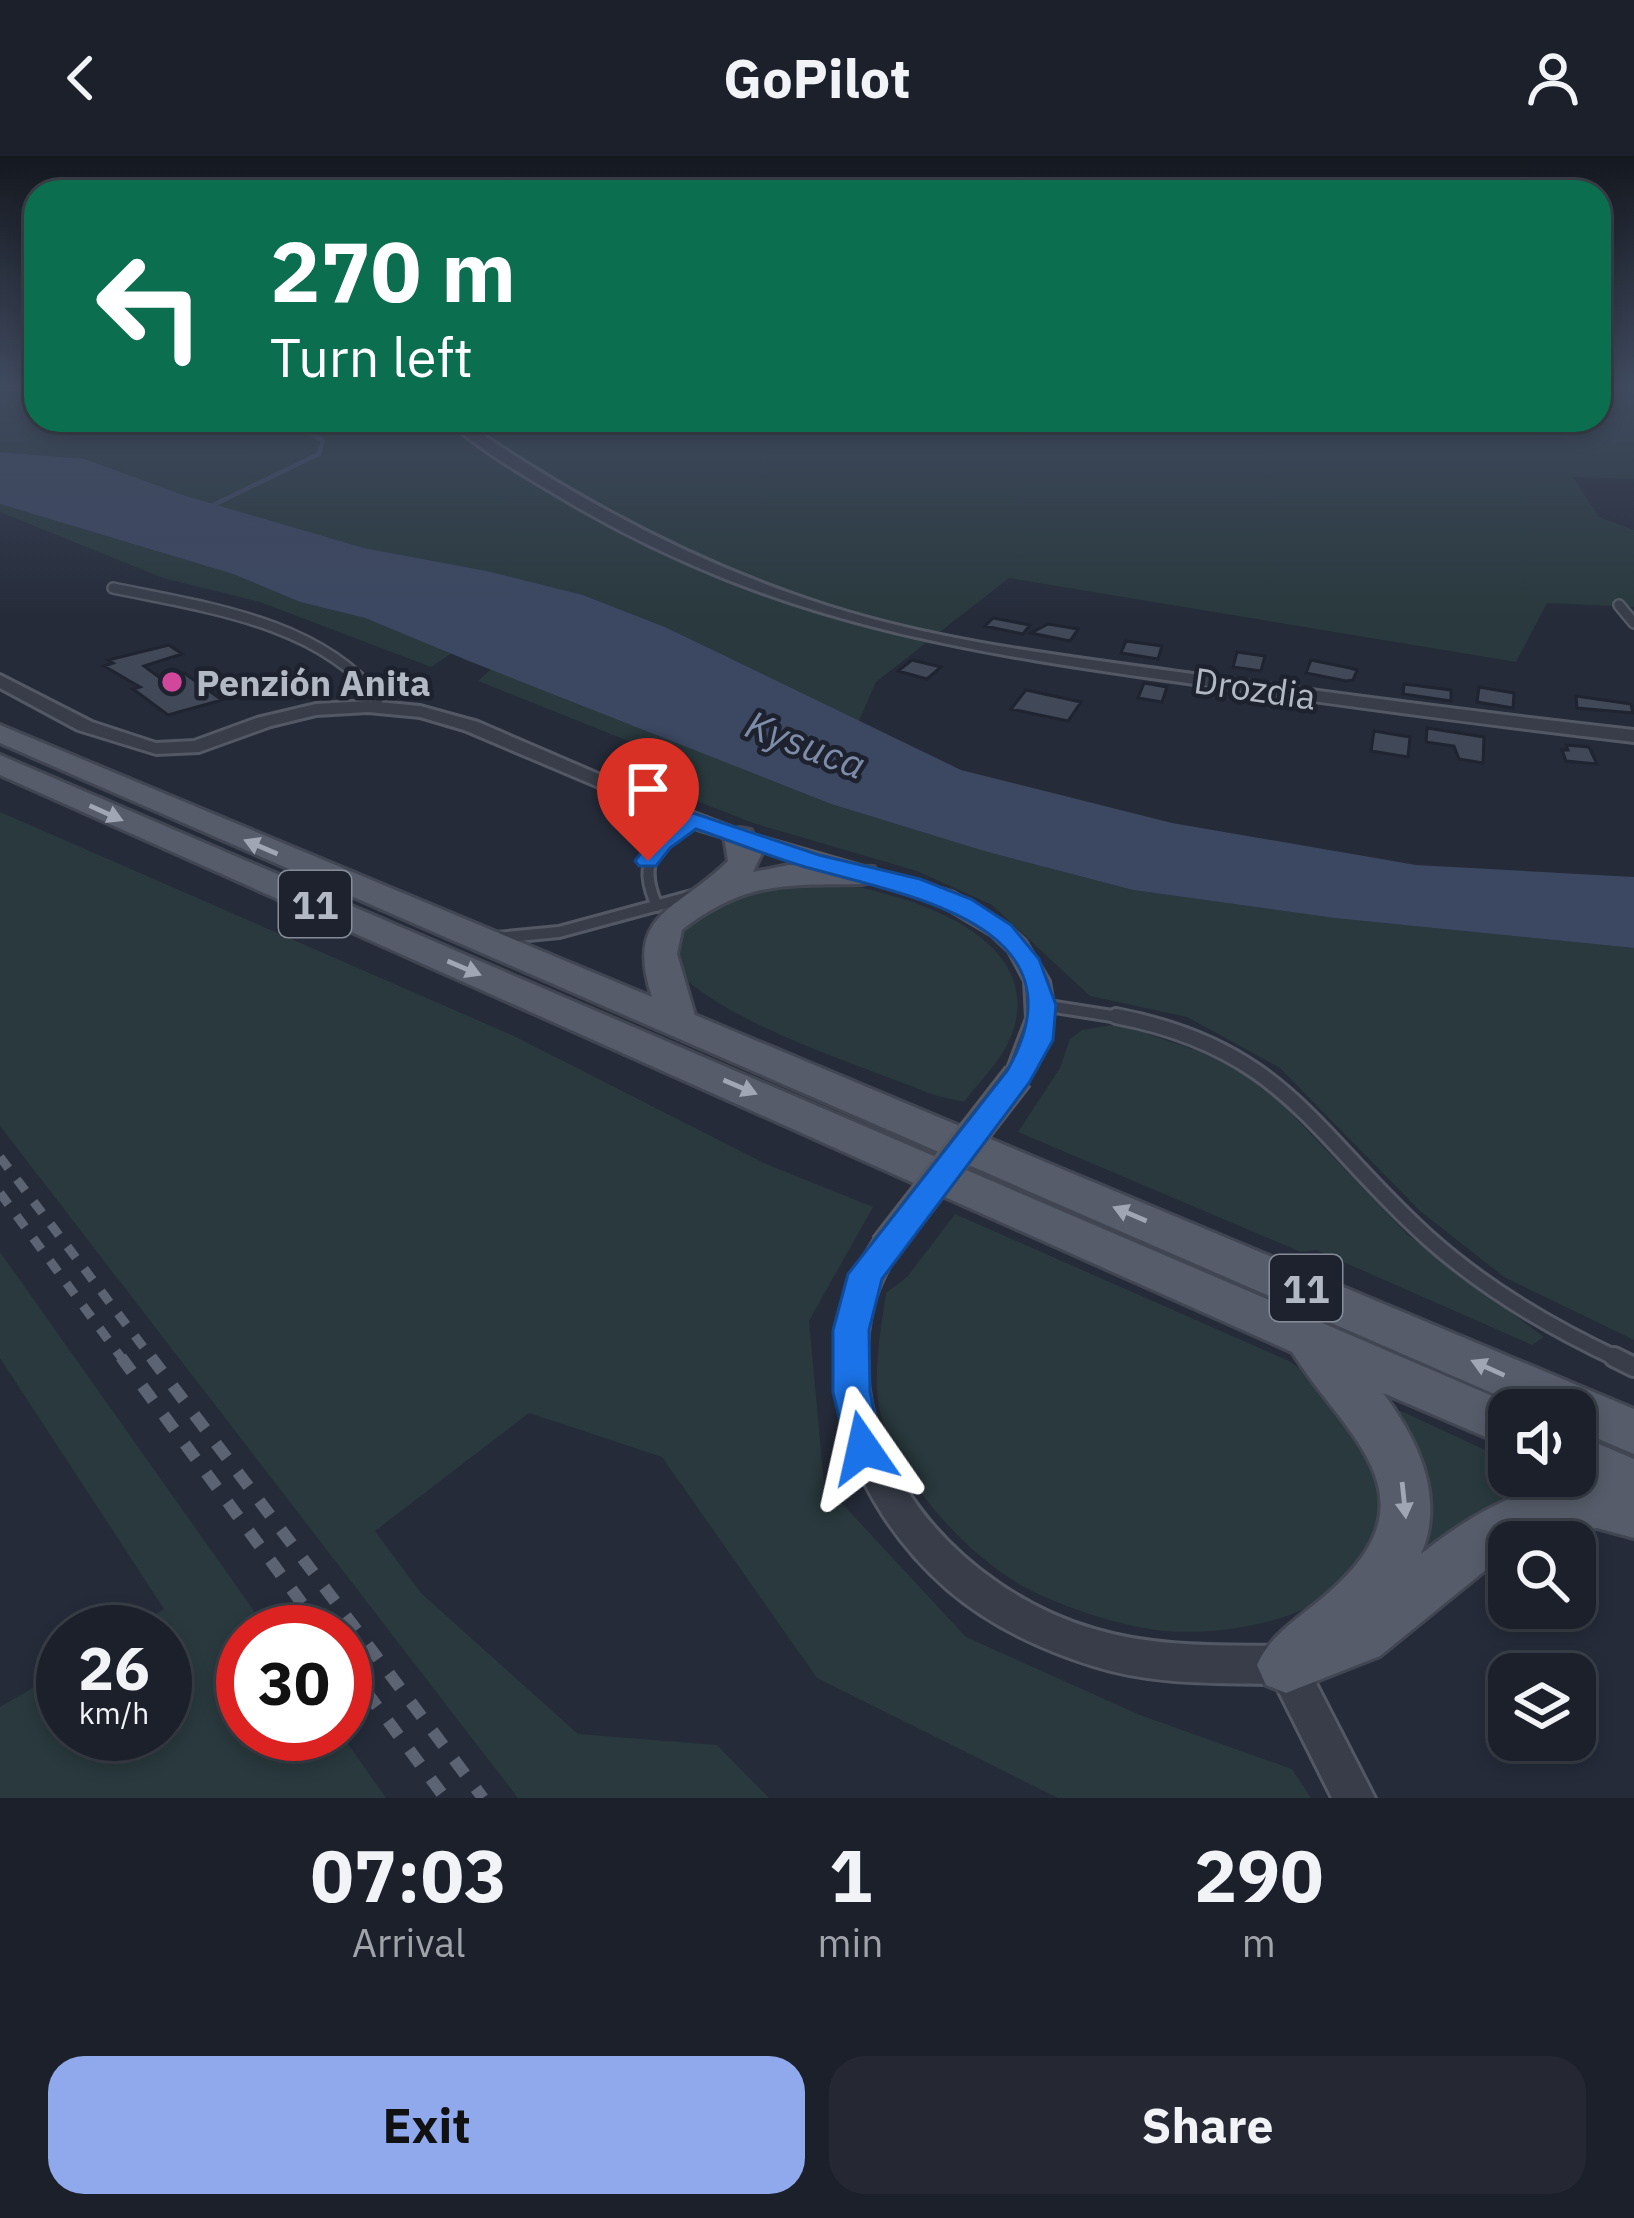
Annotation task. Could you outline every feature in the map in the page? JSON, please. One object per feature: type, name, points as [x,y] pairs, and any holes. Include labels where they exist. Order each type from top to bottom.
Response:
[{"type":"main road","name":"11","points":[[0,733],[1634,1432]]},
{"type":"main road","name":"11","points":[[0,764],[1488,1416]]},
{"type":"main road","points":[[679,1022],[660,972],[662,933],[678,912],[743,864],[746,853],[740,837]]},
{"type":"main road","points":[[711,892],[789,875],[862,874]]},
{"type":"main road","points":[[1286,1665],[1379,1580],[1407,1529],[1399,1462],[1366,1405],[1302,1332]]},
{"type":"main road","points":[[1596,1466],[1634,1483]]},
{"type":"main road","points":[[1286,1665],[1360,1637],[1420,1583],[1483,1537],[1542,1509],[1597,1504],[1634,1514]]},
{"type":"street","name":"Drozdia","points":[[515,465],[541,483],[714,569],[878,626],[1002,652],[1634,736]]},
{"type":"street","points":[[0,680],[44,708],[158,749],[196,747],[317,708],[375,707],[452,719],[693,820],[945,898],[1001,930],[1030,964],[1042,1005],[1039,1040],[1018,1076],[866,1274],[851,1330],[851,1392],[863,1448],[891,1503],[942,1563],[1025,1621],[1091,1648],[1170,1664],[1286,1665],[1354,1798]]},
{"type":"lane","points":[[112,588],[223,613],[300,638],[364,679],[378,698],[375,707]]},
{"type":"lane","points":[[1619,605],[1634,623]]},
{"type":"lane","points":[[657,906],[644,881],[648,861],[662,842],[693,820]]},
{"type":"lane","points":[[477,938],[559,932],[711,892]]},
{"type":"lane","points":[[1042,1005],[1174,1030],[1247,1062],[1291,1098],[1408,1220],[1482,1281],[1574,1339],[1634,1366]]},
{"type":"shaded area","points":[[100,465],[1634,465],[1634,479],[1573,477],[1599,517],[1634,530],[1634,607],[1547,603],[1516,662],[1009,578],[876,682],[858,723],[665,627],[583,595],[364,548],[186,496]]},
{"type":"shaded area","points":[[0,504],[233,574],[300,602],[365,618],[452,653],[431,667],[260,602],[163,578],[0,512]]},
{"type":"shaded area","points":[[491,669],[831,804],[1133,890],[1334,918],[1634,948],[1634,1340],[1504,1277],[1420,1211],[1280,1068],[1187,1017],[1090,996],[992,905],[917,871],[753,823],[623,772],[651,750],[478,681]]},
{"type":"shaded area","points":[[0,812],[514,1036],[766,1164],[873,1207],[809,1321],[824,1484],[966,1637],[1140,1715],[1292,1769],[1311,1798],[1058,1798],[817,1678],[662,1457],[529,1413],[375,1531],[421,1593],[578,1734],[717,1745],[769,1798],[518,1798],[0,1126]]},
{"type":"shaded area","points":[[830,882],[893,896],[961,924],[989,944],[1009,969],[1017,999],[1012,1034],[964,1102],[934,1095],[763,1027],[676,971],[674,949],[698,908],[764,885]]},
{"type":"shaded area","points":[[1118,1024],[1228,1061],[1280,1102],[1409,1236],[1544,1337],[1532,1345],[1316,1250],[1301,1252],[1018,1132],[1060,1068],[1070,1039],[1082,1030]]},
{"type":"shaded area","points":[[955,1214],[1289,1361],[1341,1400],[1369,1442],[1385,1514],[1372,1553],[1352,1578],[1326,1598],[1263,1623],[1165,1631],[1112,1621],[1058,1603],[1026,1588],[971,1548],[935,1511],[903,1464],[885,1427],[877,1387],[886,1293],[907,1277]]},
{"type":"shaded area","points":[[0,1252],[250,1605],[216,1605],[216,1761],[360,1761],[386,1798],[0,1798],[0,1707],[36,1686],[36,1761],[192,1761],[192,1605],[161,1605],[0,1358]]},
{"type":"shaded area","points":[[1388,1405],[1488,1451],[1488,1497],[1545,1497],[1498,1521],[1488,1521],[1488,1526],[1440,1550],[1426,1544],[1425,1486],[1408,1440]]},
{"type":"water","name":"Kysuca","points":[[0,465],[100,465],[186,496],[364,548],[583,595],[665,627],[961,770],[1172,823],[1416,865],[1634,877],[1634,948],[1334,918],[1133,890],[984,851],[831,804],[365,618],[300,602],[233,574],[0,504]]},
{"type":"building","points":[[993,618],[1030,625],[1023,634],[985,626]]},
{"type":"building","points":[[1048,624],[1078,629],[1070,641],[1031,633]]},
{"type":"building","points":[[1126,641],[1162,646],[1158,659],[1121,653]]},
{"type":"building","points":[[169,645],[182,654],[144,666],[163,680],[184,673],[222,700],[168,715],[133,689],[140,687],[104,666],[113,663],[108,660]]},
{"type":"building","points":[[1237,652],[1265,656],[1261,671],[1233,667]]},
{"type":"building","points":[[912,660],[941,667],[927,679],[898,671]]},
{"type":"building","points":[[1311,660],[1357,670],[1353,680],[1346,681],[1306,673]]},
{"type":"building","points":[[1144,683],[1167,687],[1162,702],[1138,698]]},
{"type":"building","points":[[1404,684],[1451,690],[1451,701],[1403,694]]},
{"type":"building","points":[[1479,687],[1514,693],[1513,708],[1477,702]]},
{"type":"building","points":[[1026,690],[1081,702],[1068,721],[1011,709]]},
{"type":"building","points":[[1576,696],[1631,704],[1633,713],[1577,708]]},
{"type":"building","points":[[1427,728],[1484,737],[1483,763],[1459,759],[1454,746],[1426,742]]},
{"type":"building","points":[[1374,731],[1410,737],[1408,757],[1371,751]]},
{"type":"building","points":[[1566,745],[1589,747],[1597,764],[1566,761],[1562,750],[1568,750]]},
{"type":"waterway","points":[[209,507],[297,465]]},
{"type":"railway","points":[[0,1157],[153,1360]]},
{"type":"railway","points":[[0,1193],[123,1360]]},
{"type":"railway","points":[[121,1357],[303,1605]]},
{"type":"railway","points":[[151,1357],[483,1798]]},
{"type":"railway","points":[[372,1699],[445,1798]]},
{"type":"place","name":"Penzión Anita","points":[[172,682]]},
{"type":"route","points":[[648,861],[662,842],[693,820],[811,861],[911,885],[962,905],[1001,930],[1030,964],[1042,1005],[1039,1040],[1018,1076],[866,1274],[851,1330],[851,1392],[863,1448]]}]
